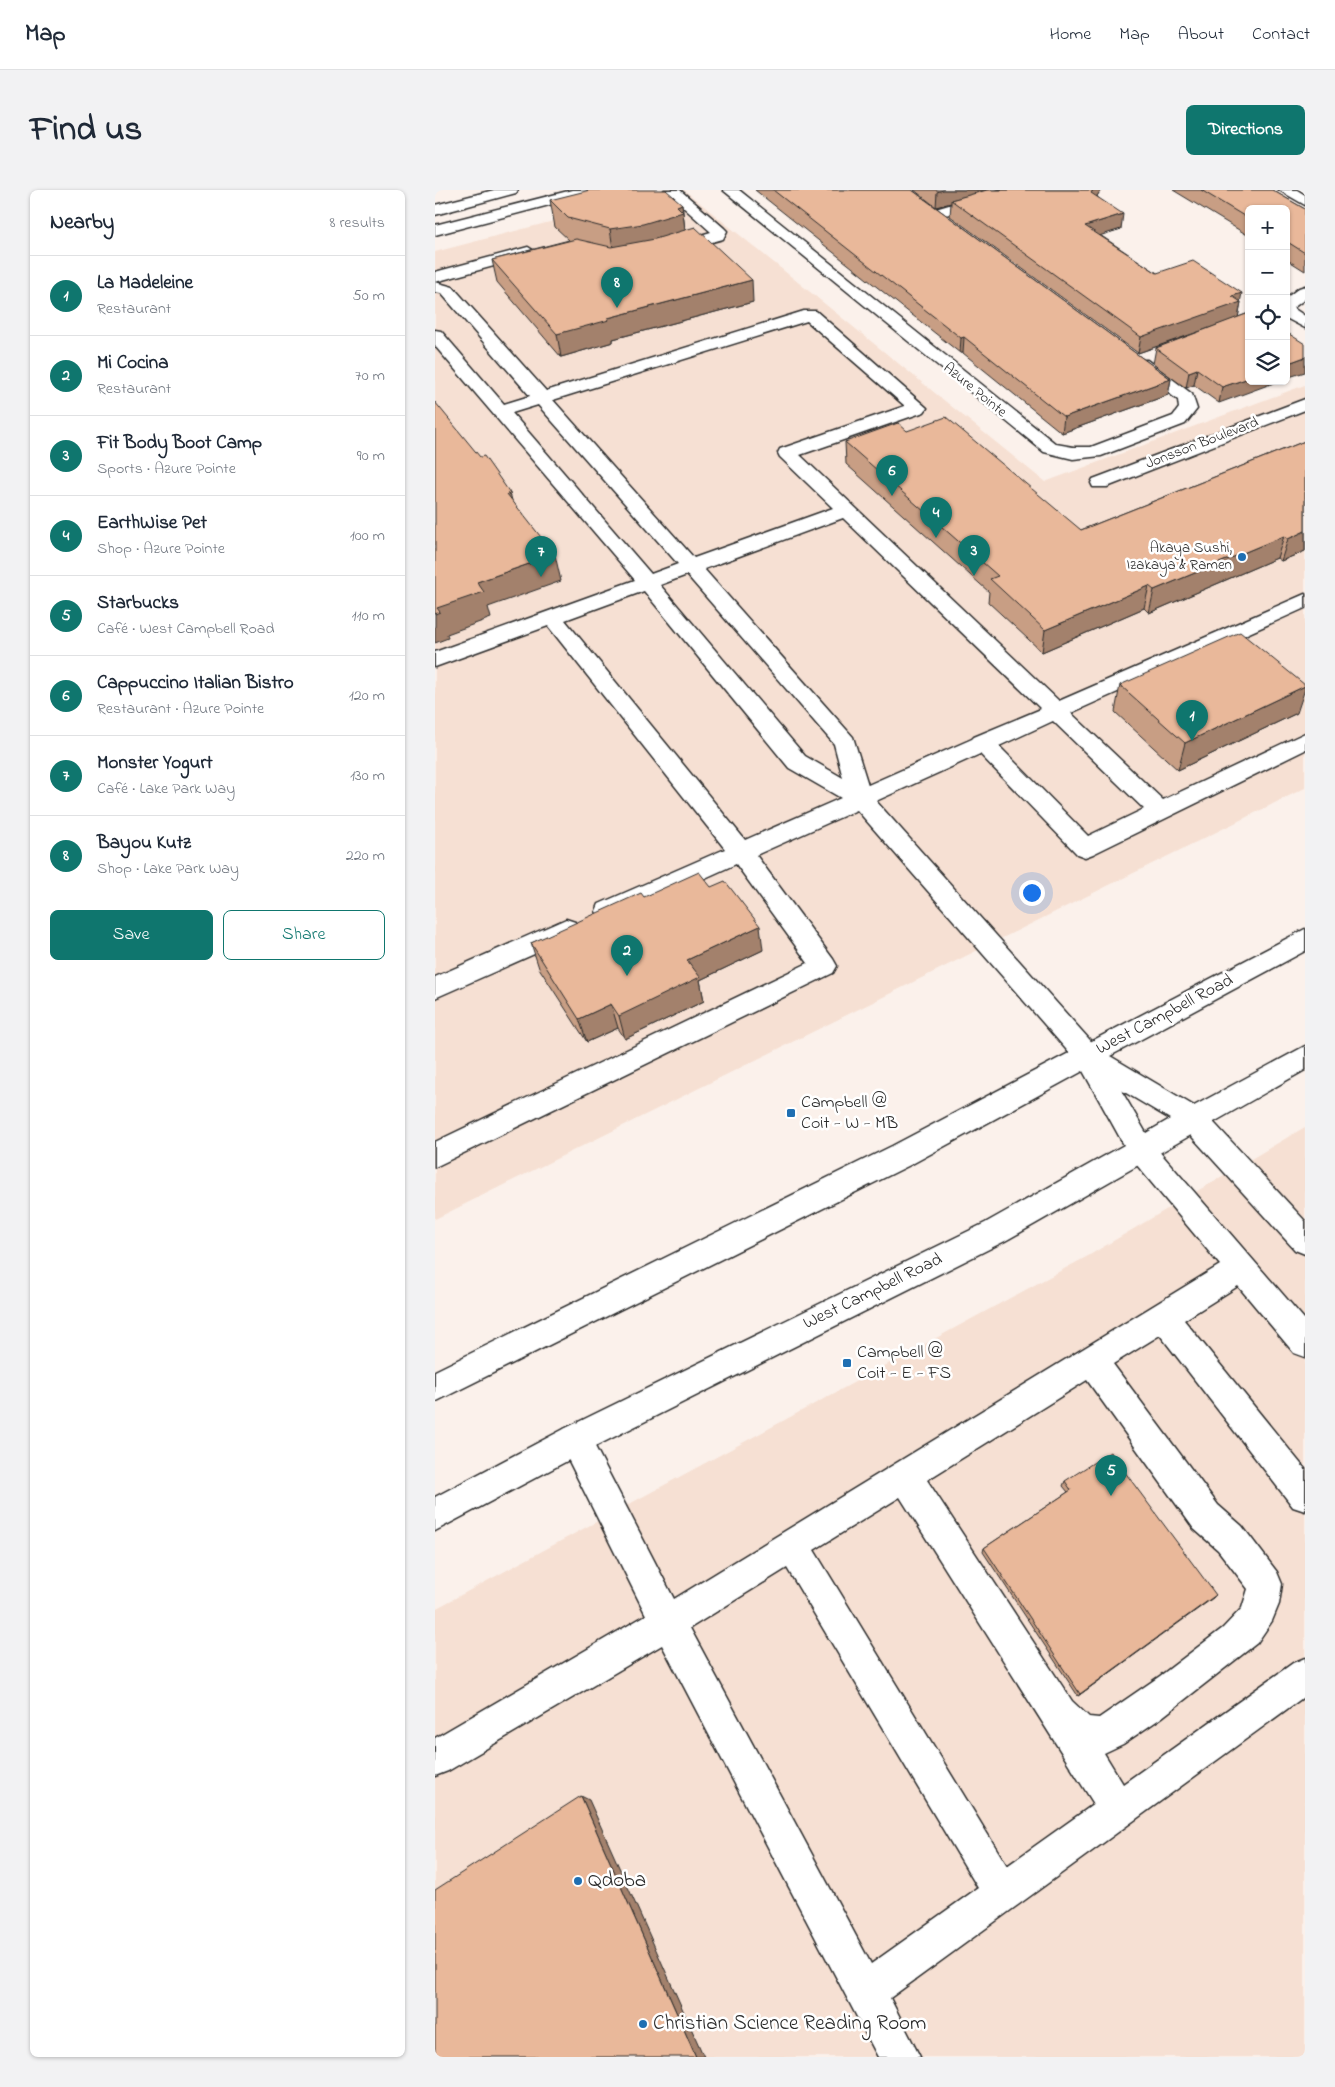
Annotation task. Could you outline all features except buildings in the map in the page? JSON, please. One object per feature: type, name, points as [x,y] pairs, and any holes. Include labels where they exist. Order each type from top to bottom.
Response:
[{"type":"street","points":[[435,210],[511,190]]},
{"type":"street","points":[[435,230],[590,190]]},
{"type":"street","points":[[656,252],[718,236],[719,232],[671,190]]},
{"type":"street","name":"Azure Pointe","points":[[730,190],[746,205],[1050,448],[1073,453],[1094,452],[1179,420],[1189,409],[1186,398],[1134,358],[1156,354]]},
{"type":"street","points":[[934,214],[1015,190]]},
{"type":"street","points":[[1286,190],[1305,201]]},
{"type":"street","points":[[921,204],[950,225]]},
{"type":"street","points":[[435,277],[545,249]]},
{"type":"street","points":[[435,287],[447,290],[845,742],[860,798]]},
{"type":"street","points":[[1290,303],[1304,293]]},
{"type":"street","points":[[1290,314],[1305,323]]},
{"type":"street","points":[[499,411],[810,315],[918,408],[787,453],[1160,811]]},
{"type":"street","points":[[435,335],[648,583],[797,762],[860,798],[1088,1056],[1141,1150],[1240,1269],[1305,1343]]},
{"type":"street","name":"Jonsson Boulevard","points":[[1100,483],[1305,404]]},
{"type":"street","points":[[435,660],[846,510]]},
{"type":"street","points":[[435,988],[982,742],[1305,600]]},
{"type":"street","points":[[435,1155],[824,966],[739,852],[552,618]]},
{"type":"street","points":[[982,742],[1085,848],[1305,741]]},
{"type":"street","name":"West Campbell Road","points":[[435,1387],[902,1155],[1305,939]]},
{"type":"street","points":[[1088,1056],[1194,1120],[1304,1238]]},
{"type":"street","name":"West Campbell Road","points":[[435,1515],[575,1440],[995,1232],[1305,1057]]},
{"type":"street","points":[[435,1758],[668,1622],[1240,1269]]},
{"type":"street","points":[[1163,1316],[1305,1495]]},
{"type":"street","points":[[1059,1714],[1075,1731],[1101,1736],[1129,1720],[1246,1631],[1263,1606],[1265,1584],[1230,1538],[1206,1517],[1091,1360]]},
{"type":"street","points":[[575,1440],[668,1622],[900,2057]]},
{"type":"street","points":[[905,1475],[1118,1809]]},
{"type":"street","points":[[792,1545],[1002,1893]]},
{"type":"street","points":[[865,1992],[1305,1675]]},
{"type":"shaded area","points":[[672,190],[684,190],[1045,482],[1305,385],[1305,788],[435,1219],[435,252]]},
{"type":"shaded area","points":[[1305,1127],[1305,2057],[435,2057],[435,1609],[1088,1256]]},
{"type":"place","name":"Bayou Kutz","points":[[617,308]]},
{"type":"place","name":"Cappuccino Italian Bistro","points":[[892,496]]},
{"type":"place","name":"EarthWise Pet","points":[[936,538]]},
{"type":"place","name":"Akaya Sushi, Izakaya & Ramen","points":[[1242,557]]},
{"type":"place","name":"Fit Body Boot Camp","points":[[974,576]]},
{"type":"place","name":"Monster Yogurt","points":[[541,577]]},
{"type":"place","name":"La Madeleine","points":[[1192,741]]},
{"type":"place","name":"Mi Cocina","points":[[627,976]]},
{"type":"place","name":"Campbell @ Coit - W - MB","points":[[791,1113]]},
{"type":"place","name":"Campbell @ Coit - E - FS","points":[[847,1363]]},
{"type":"place","name":"Starbucks","points":[[1111,1496]]},
{"type":"place","name":"Qdoba","points":[[578,1881]]},
{"type":"place","name":"Christian Science Reading Room","points":[[643,2024]]}]
